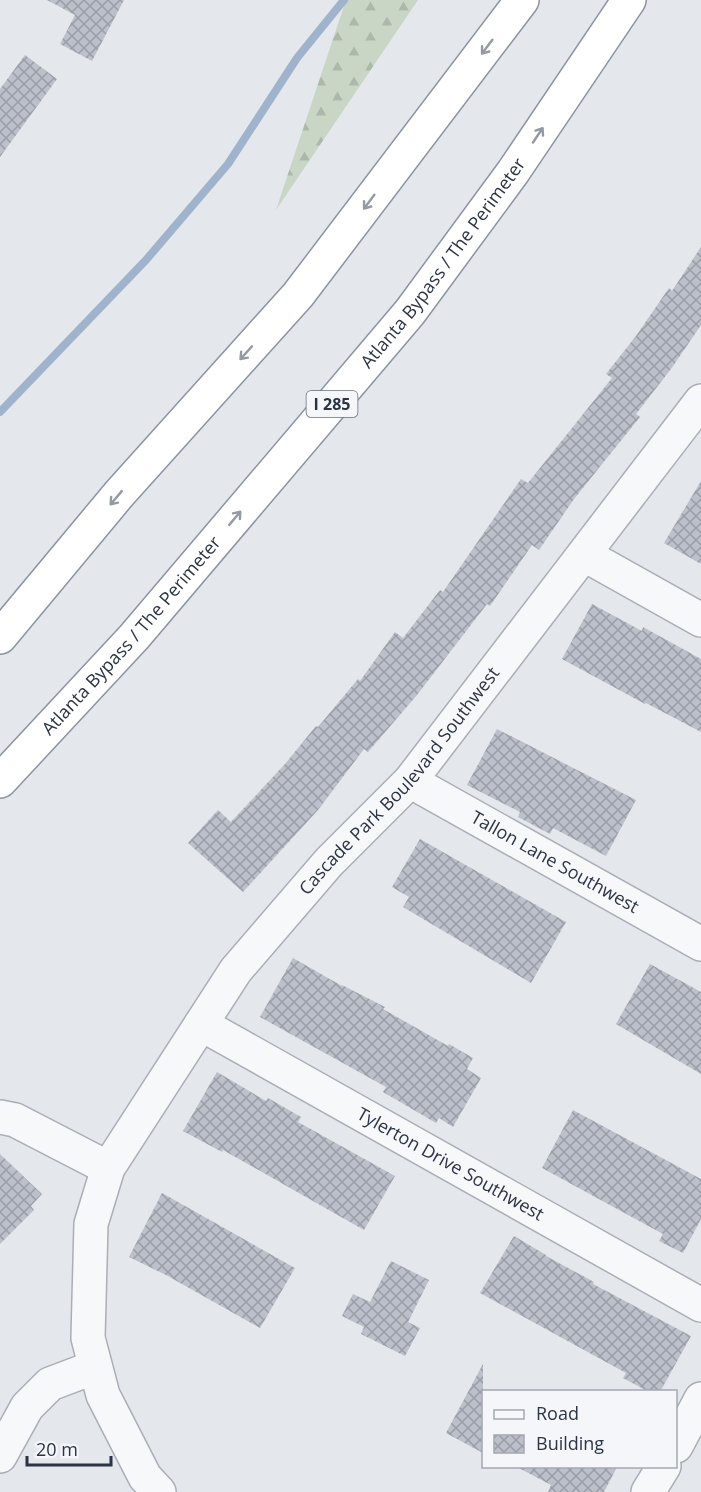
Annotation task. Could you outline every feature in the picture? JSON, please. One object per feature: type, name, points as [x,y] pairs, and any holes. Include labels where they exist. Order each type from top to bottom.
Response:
[{"type":"highway","points":[[0,637],[118,494],[298,295],[522,0]]},
{"type":"highway","name":"Atlanta Bypass / The Perimeter","points":[[0,781],[134,637],[410,312],[513,172],[629,0]]},
{"type":"street","name":"Cascade Park Boulevard Southwest","points":[[147,1487],[103,1395],[88,1338],[91,1224],[108,1168],[236,970],[329,862],[410,781],[701,401]]},
{"type":"street","points":[[585,555],[701,620]]},
{"type":"street","name":"Tallon Lane Southwest","points":[[410,781],[701,944]]},
{"type":"street","name":"Tylerton Drive Southwest","points":[[201,1024],[701,1305]]},
{"type":"street","points":[[0,1117],[15,1120],[108,1168]]},
{"type":"street","points":[[0,1456],[27,1407],[50,1384],[95,1367]]},
{"type":"street","points":[[677,1442],[701,1399]]},
{"type":"street","points":[[648,1492],[663,1468]]},
{"type":"green space","points":[[346,0],[418,0],[276,210]]},
{"type":"building","points":[[47,0],[124,0],[92,61],[60,44],[75,15]]},
{"type":"building","points":[[25,55],[57,79],[0,157],[0,89]]},
{"type":"building","points":[[701,247],[701,325],[636,414],[640,417],[574,499],[539,550],[532,545],[490,606],[487,604],[417,695],[368,752],[364,749],[318,810],[243,892],[188,843],[218,810],[231,822],[285,764],[316,726],[318,727],[358,679],[360,681],[395,632],[403,638],[440,590],[443,592],[521,479],[528,483],[612,378],[606,374],[669,288],[672,291]]},
{"type":"building","points":[[701,481],[701,564],[664,543]]},
{"type":"building","points":[[592,604],[642,631],[643,627],[701,659],[701,732],[562,659]]},
{"type":"building","points":[[497,729],[636,800],[606,856],[553,828],[550,834],[518,817],[520,812],[467,785]]},
{"type":"building","points":[[420,839],[566,922],[531,983],[403,907],[409,897],[392,887]]},
{"type":"building","points":[[293,958],[385,1007],[383,1009],[473,1058],[467,1069],[481,1078],[453,1127],[439,1118],[436,1123],[383,1092],[386,1087],[260,1017]]},
{"type":"building","points":[[650,964],[701,992],[701,1074],[616,1024]]},
{"type":"building","points":[[217,1072],[266,1101],[268,1098],[301,1117],[298,1122],[395,1176],[364,1230],[223,1150],[222,1152],[183,1131]]},
{"type":"building","points":[[573,1110],[701,1179],[701,1219],[683,1253],[659,1241],[663,1234],[542,1168]]},
{"type":"building","points":[[0,1154],[42,1194],[31,1206],[34,1210],[0,1244]]},
{"type":"building","points":[[162,1193],[295,1268],[260,1328],[166,1275],[129,1257]]},
{"type":"building","points":[[514,1236],[594,1282],[593,1284],[691,1336],[661,1390],[645,1390],[623,1378],[626,1373],[480,1293]]},
{"type":"building","points":[[391,1261],[429,1280],[408,1322],[420,1328],[405,1356],[361,1334],[364,1327],[342,1316],[353,1294],[370,1302]]},
{"type":"building","points":[[483,1364],[482,1452],[446,1433]]},
{"type":"building","points":[[519,1468],[616,1468],[604,1492],[548,1492],[551,1485]]},
{"type":"waterway","points":[[0,412],[146,260],[228,164],[297,58],[344,0]]}]
